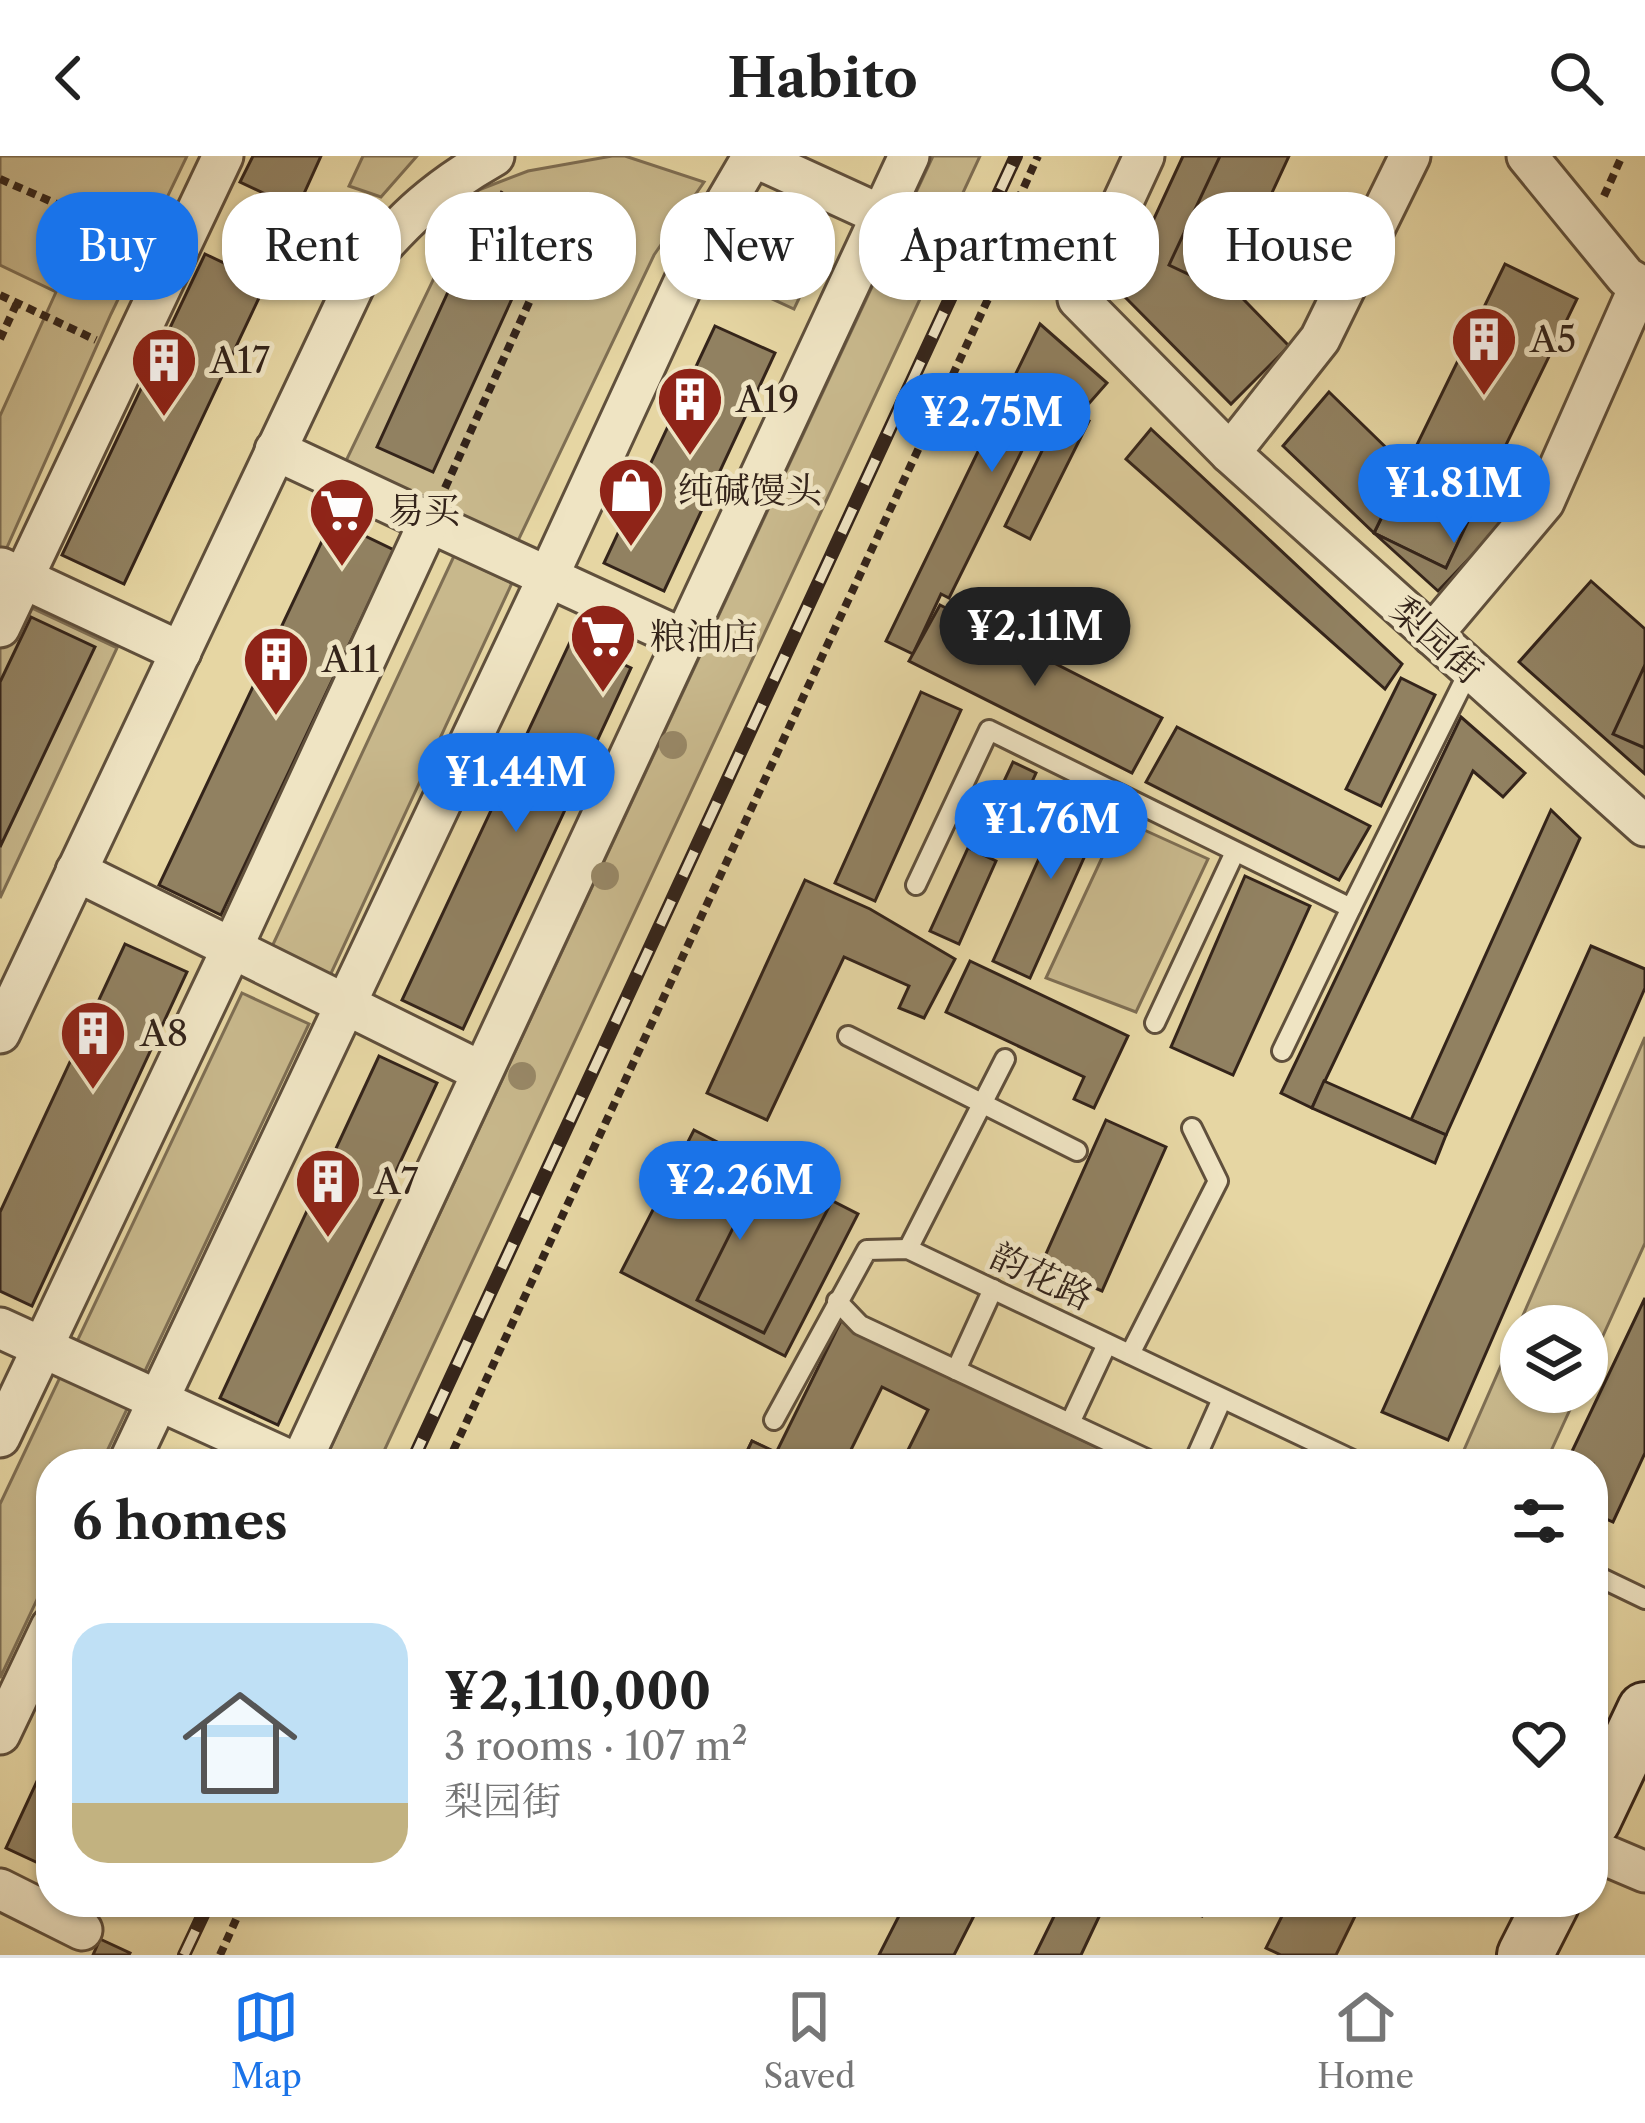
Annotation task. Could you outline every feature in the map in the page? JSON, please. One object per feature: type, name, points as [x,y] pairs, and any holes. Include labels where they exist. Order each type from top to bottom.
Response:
[{"type":"street","points":[[198,208],[223,156]]},
{"type":"street","points":[[401,222],[462,166],[494,156]]},
{"type":"street","points":[[135,1449],[702,243],[753,156],[859,205]]},
{"type":"street","points":[[892,192],[909,156]]},
{"type":"street","name":"梨园街","points":[[1144,156],[1078,299],[1230,453],[1645,826]]},
{"type":"street","points":[[1230,453],[1321,339],[1410,156]]},
{"type":"street","points":[[1432,635],[1544,502],[1642,286],[1626,277],[1527,156]]},
{"type":"street","points":[[306,1449],[859,262]]},
{"type":"street","points":[[0,627],[11,573],[155,300]]},
{"type":"street","points":[[0,1033],[347,300]]},
{"type":"street","points":[[275,450],[683,639]]},
{"type":"street","points":[[0,1437],[430,522]]},
{"type":"street","points":[[11,573],[181,652]]},
{"type":"street","points":[[76,871],[482,1072]]},
{"type":"street","points":[[0,1328],[265,1449]]},
{"type":"street","points":[[0,1734],[36,1658]]},
{"type":"street","points":[[1608,1788],[1645,1710]]},
{"type":"street","points":[[1608,1856],[1645,1872]]},
{"type":"street","points":[[0,1889],[36,1907]]},
{"type":"street","points":[[1525,1955],[1544,1917]]},
{"type":"lane","points":[[1282,1052],[1470,669]]},
{"type":"lane","points":[[916,885],[989,730],[1351,908]]},
{"type":"lane","points":[[1155,1023],[1235,852]]},
{"type":"lane","points":[[848,1036],[1077,1151]]},
{"type":"lane","points":[[773,1420],[867,1250],[908,1249],[1005,1059]]},
{"type":"lane","points":[[1130,1354],[1218,1180],[1192,1128]]},
{"type":"lane","name":"韵花路","points":[[908,1249],[1324,1449]]},
{"type":"lane","points":[[956,1370],[993,1289]]},
{"type":"lane","points":[[837,1301],[860,1325],[1125,1449]]},
{"type":"lane","points":[[1070,1423],[1107,1344]]},
{"type":"lane","points":[[1199,1449],[1222,1399]]},
{"type":"lane","points":[[1608,1581],[1645,1599]]},
{"type":"path","points":[[454,1449],[1001,271],[991,260],[1038,156]]},
{"type":"path","points":[[430,522],[566,223],[462,166]]},
{"type":"path","points":[[0,178],[36,194]]},
{"type":"path","points":[[198,208],[222,218]]},
{"type":"path","points":[[0,295],[129,355]]},
{"type":"path","points":[[0,339],[17,303]]},
{"type":"path","points":[[220,1955],[237,1917]]},
{"type":"shaded area","points":[[0,156],[187,156],[170,192],[36,192],[36,282],[0,265]]},
{"type":"shaded area","points":[[363,156],[417,156],[385,192],[349,186]]},
{"type":"shaded area","points":[[625,156],[704,182],[697,192],[660,192],[660,246],[636,293],[636,192],[476,192],[528,171]]},
{"type":"shaded area","points":[[933,156],[980,156],[963,192],[916,192]]},
{"type":"shaded area","points":[[425,297],[633,300],[515,547],[343,467]]},
{"type":"shaded area","points":[[52,300],[118,300],[4,554],[0,552],[0,416]]},
{"type":"shaded area","points":[[774,300],[798,300],[794,309]]},
{"type":"shaded area","points":[[866,300],[920,300],[385,1449],[330,1449]]},
{"type":"shaded area","points":[[454,556],[512,583],[321,995],[262,968]]},
{"type":"shaded area","points":[[0,593],[117,648],[0,898]]},
{"type":"shaded area","points":[[1120,819],[1208,859],[1136,1012],[1046,978]]},
{"type":"shaded area","points":[[242,993],[309,1024],[108,1449],[36,1449],[36,1602],[0,1678],[0,1504]]},
{"type":"shaded area","points":[[1645,1037],[1645,1243],[1608,1325],[1608,1305],[1528,1305]]},
{"type":"shaded area","points":[[1500,1368],[1500,1413],[1568,1413],[1552,1449],[1464,1449]]},
{"type":"building","points":[[253,156],[321,156],[305,192],[261,192],[240,182]]},
{"type":"building","points":[[1183,156],[1259,156],[1242,192],[1183,192],[1183,300],[1244,300],[1289,346],[1231,404],[1128,300],[1159,300],[1159,208]]},
{"type":"building","points":[[1220,156],[1289,156],[1272,192],[1203,192]]},
{"type":"building","points":[[1183,235],[1183,272],[1169,265]]},
{"type":"building","name":"A17","points":[[205,254],[222,262],[222,300],[258,300],[124,584],[62,555],[183,300],[198,300],[198,269]]},
{"type":"building","name":"A5","points":[[1505,264],[1577,299],[1446,568],[1374,533]]},
{"type":"building","points":[[444,300],[511,300],[433,472],[377,447]]},
{"type":"building","points":[[1040,324],[1107,383],[1085,408],[1055,384],[949,598],[941,594],[913,654],[886,641]]},
{"type":"building","name":"A19","points":[[715,326],[775,353],[664,591],[604,563]]},
{"type":"building","points":[[1329,392],[1406,467],[1374,533],[1283,446]]},
{"type":"building","points":[[1063,408],[1089,421],[1030,539],[1005,526]]},
{"type":"building","points":[[1151,429],[1402,664],[1385,689],[1126,459]]},
{"type":"building","points":[[1480,496],[1505,521],[1438,591],[1374,533],[1446,568]]},
{"type":"building","name":"A11","points":[[332,520],[394,550],[221,915],[159,885]]},
{"type":"building","points":[[1591,581],[1645,629],[1645,774],[1519,662]]},
{"type":"building","points":[[940,605],[1162,718],[1132,773],[909,661]]},
{"type":"building","points":[[31,617],[95,647],[0,847],[0,682]]},
{"type":"building","points":[[571,640],[631,668],[463,1029],[402,1000]]},
{"type":"building","points":[[1645,665],[1645,748],[1613,734]]},
{"type":"building","points":[[1401,678],[1435,695],[1381,806],[1346,789]]},
{"type":"building","points":[[921,692],[961,710],[875,901],[835,883]]},
{"type":"building","points":[[1461,717],[1525,773],[1503,797],[1473,771],[1312,1108],[1281,1093]]},
{"type":"building","points":[[1177,727],[1370,826],[1339,880],[1146,782]]},
{"type":"building","points":[[1013,762],[1036,773],[1000,852],[976,841]]},
{"type":"building","points":[[1072,785],[1109,802],[1030,978],[993,961]]},
{"type":"building","points":[[1551,810],[1580,838],[1446,1135],[1411,1120]]},
{"type":"building","points":[[968,848],[996,861],[959,944],[930,931]]},
{"type":"building","points":[[1245,876],[1310,906],[1233,1075],[1171,1047]]},
{"type":"building","points":[[805,880],[870,909],[955,959],[924,1018],[899,1008],[909,986],[844,957],[767,1120],[707,1093]]},
{"type":"building","name":"A8","points":[[125,944],[187,972],[32,1306],[0,1291],[0,1212]]},
{"type":"building","points":[[1591,946],[1645,969],[1645,988],[1507,1305],[1500,1305],[1500,1321],[1448,1440],[1382,1412]]},
{"type":"building","points":[[970,961],[1128,1036],[1094,1108],[1074,1099],[1084,1077],[946,1012]]},
{"type":"building","name":"A7","points":[[379,1056],[437,1083],[278,1425],[220,1398]]},
{"type":"building","points":[[1324,1081],[1446,1135],[1435,1163],[1312,1108]]},
{"type":"building","points":[[1106,1120],[1166,1147],[1102,1291],[1041,1265]]},
{"type":"building","points":[[694,1130],[858,1214],[785,1356],[621,1272]]},
{"type":"building","points":[[764,1166],[832,1201],[764,1333],[697,1300]]},
{"type":"building","points":[[1645,1298],[1645,1453],[1613,1522],[1608,1520],[1608,1449],[1573,1449],[1590,1413],[1608,1413],[1608,1376]]},
{"type":"building","points":[[841,1321],[1101,1449],[908,1449],[928,1410],[882,1387],[851,1449],[778,1449]]},
{"type":"building","points":[[36,1783],[36,1862],[6,1848]]},
{"type":"building","points":[[898,1917],[973,1917],[954,1955],[879,1955]]},
{"type":"building","points":[[1054,1917],[1099,1917],[1081,1955],[1035,1955]]},
{"type":"building","points":[[1282,1917],[1355,1917],[1336,1955],[1281,1955],[1266,1948]]},
{"type":"building","points":[[100,1939],[130,1953],[129,1955],[93,1955]]},
{"type":"railway","points":[[418,1449],[1016,156]]},
{"type":"railway","points":[[184,1955],[202,1917]]},
{"type":"place","name":"A5","points":[[1484,398]]},
{"type":"place","name":"A17","points":[[164,419]]},
{"type":"place","name":"A19","points":[[690,458]]},
{"type":"place","name":"纯碱馒头","points":[[631,549]]},
{"type":"place","name":"易买","points":[[342,569]]},
{"type":"place","name":"粮油店","points":[[603,695]]},
{"type":"place","name":"A11","points":[[276,718]]},
{"type":"place","name":"A8","points":[[93,1092]]},
{"type":"place","name":"A7","points":[[328,1240]]}]
